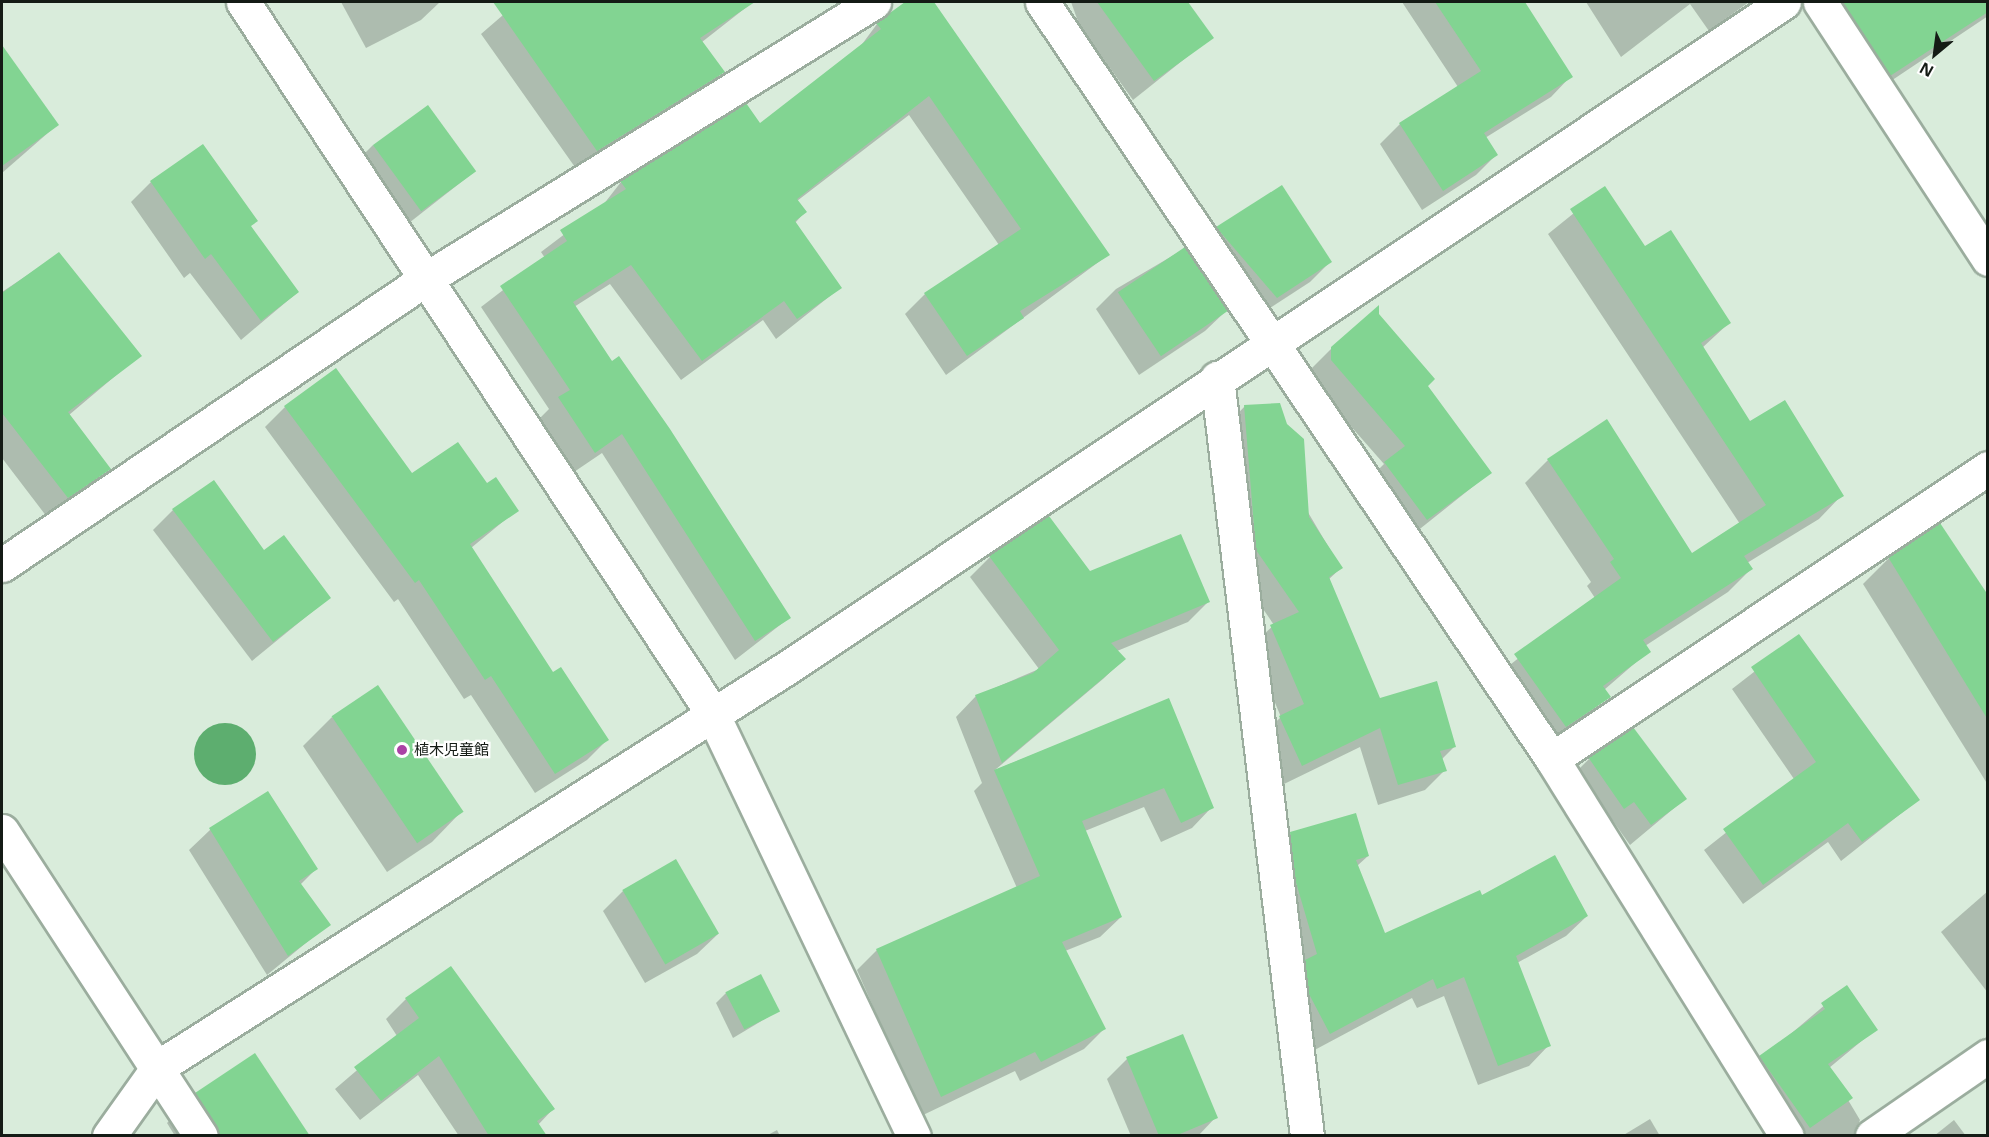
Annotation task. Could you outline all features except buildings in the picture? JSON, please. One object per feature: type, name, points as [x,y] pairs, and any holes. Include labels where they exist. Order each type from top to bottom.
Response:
[{"type":"street","points":[[243,2],[424,280],[711,711],[914,1136]]},
{"type":"street","points":[[2,565],[424,280],[874,2]]},
{"type":"street","points":[[1042,2],[1274,339],[1552,759],[1787,1136]]},
{"type":"street","points":[[109,1136],[158,1067],[711,711],[785,669],[1274,339],[1784,2]]},
{"type":"street","points":[[1820,2],[1988,259]]},
{"type":"street","points":[[1217,378],[1307,1136]]},
{"type":"street","points":[[1552,759],[1988,468]]},
{"type":"street","points":[[2,831],[201,1136]]},
{"type":"street","points":[[1872,1136],[1988,1056]]},
{"type":"shaded area","points":[[225,723],[237,725],[247,732],[254,742],[256,754],[254,766],[247,776],[237,783],[225,785],[213,783],[203,776],[196,766],[194,754],[196,742],[203,732],[213,725]]},
{"type":"place","name":"植木児童館","points":[[402,750]]}]
